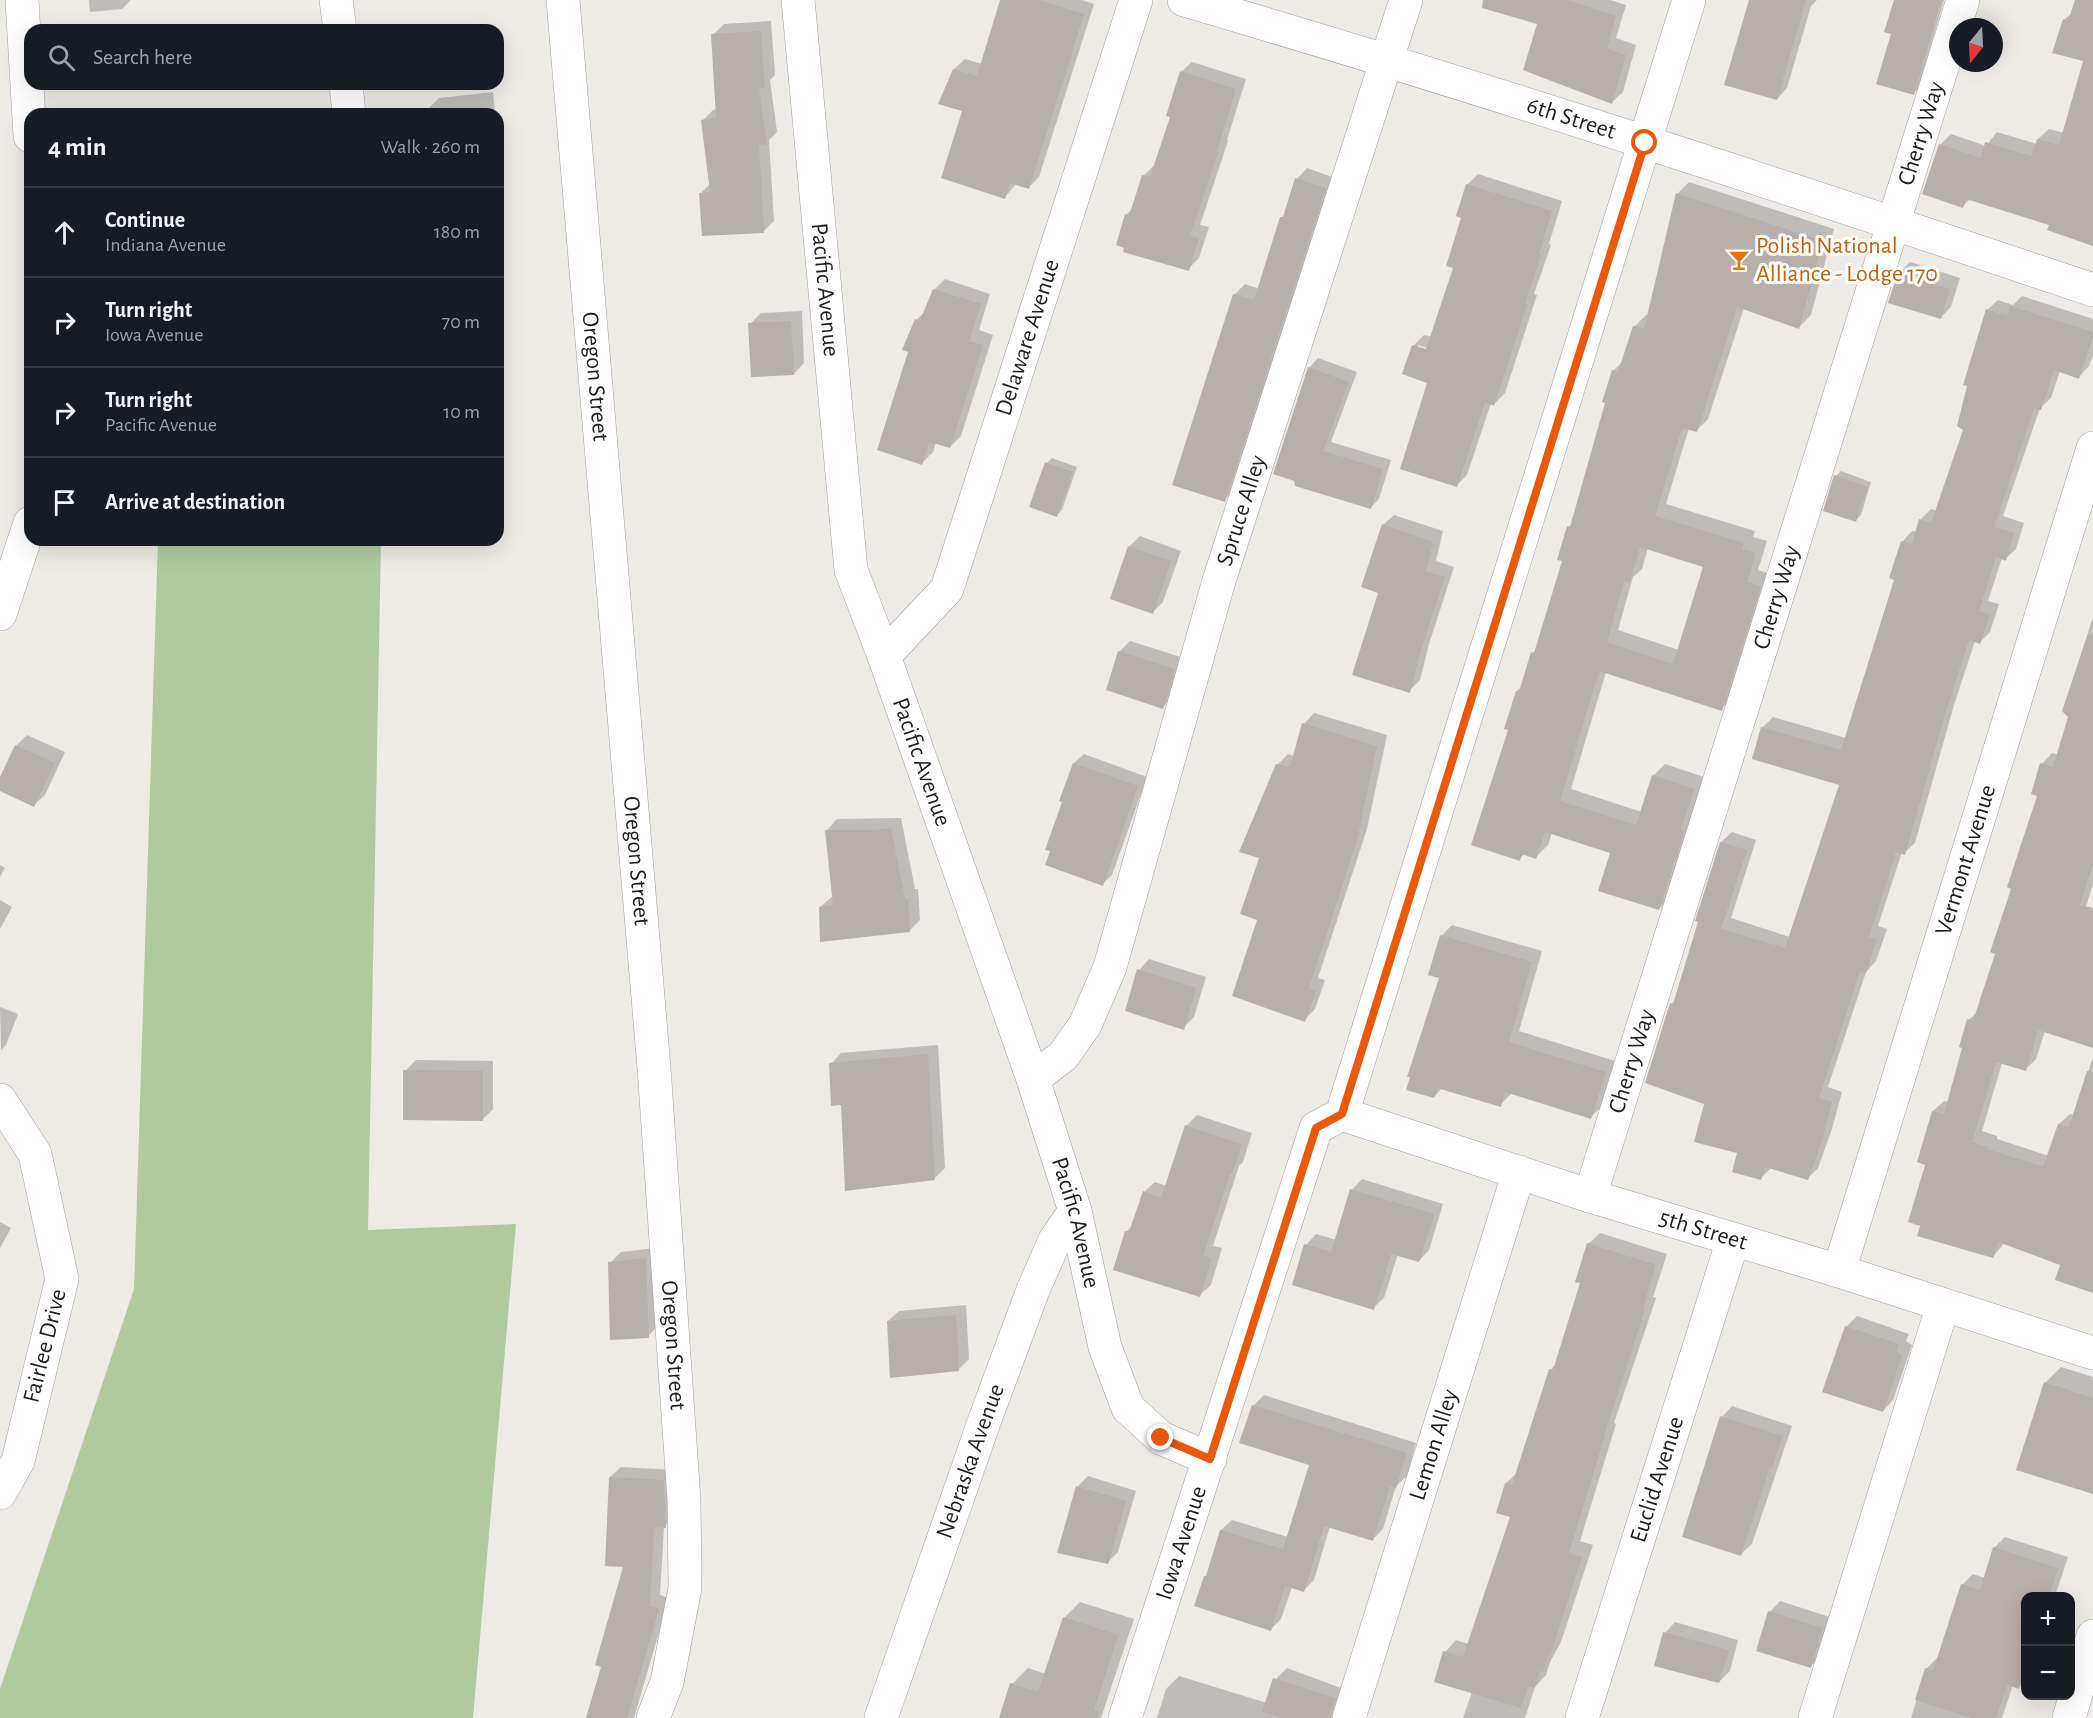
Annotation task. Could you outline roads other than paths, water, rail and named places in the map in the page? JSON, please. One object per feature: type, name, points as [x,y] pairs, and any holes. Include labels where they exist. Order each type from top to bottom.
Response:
[{"type":"street","points":[[22,0],[24,34]]},
{"type":"street","points":[[336,0],[339,24]]},
{"type":"street","name":"Oregon Street","points":[[563,0],[654,1068],[684,1488],[685,1588],[666,1682],[653,1718]]},
{"type":"street","name":"Pacific Avenue","points":[[798,0],[851,570],[884,656],[1033,1079],[1075,1211],[1105,1347],[1128,1408],[1161,1438],[1210,1459]]},
{"type":"street","name":"Delaware Avenue","points":[[884,656],[947,589],[1136,0]]},
{"type":"street","name":"6th Street","points":[[1184,0],[1387,60],[2093,290]]},
{"type":"street","name":"Spruce Alley","points":[[1033,1079],[1063,1056],[1085,1025],[1110,967],[1218,584],[1406,0]]},
{"type":"street","name":"Iowa Avenue","points":[[1125,1718],[1210,1459],[1329,1121],[1645,143],[1689,0]]},
{"type":"street","name":"Cherry Way","points":[[1590,1196],[1963,0]]},
{"type":"street","points":[[27,90],[28,108]]},
{"type":"street","points":[[347,90],[348,108]]},
{"type":"street","name":"Vermont Avenue","points":[[1839,1271],[2093,448]]},
{"type":"street","points":[[0,614],[24,541]]},
{"type":"street","name":"Fairlee Drive","points":[[0,1100],[35,1154],[62,1279],[18,1461],[0,1493]]},
{"type":"street","name":"5th Street","points":[[1329,1121],[1520,1172],[1590,1196],[1839,1271],[1943,1305],[2092,1348]]},
{"type":"street","name":"Lemon Alley","points":[[1349,1718],[1520,1172]]},
{"type":"street","name":"Nebraska Avenue","points":[[881,1718],[984,1422],[1033,1290],[1055,1239],[1075,1211]]},
{"type":"street","name":"Euclid Avenue","points":[[1582,1718],[1733,1240]]},
{"type":"street","points":[[1815,1718],[1943,1305]]},
{"type":"street","points":[[2069,1718],[2093,1636]]},
{"type":"place","name":"Polish National Alliance - Lodge 170","points":[[1739,260]]}]
